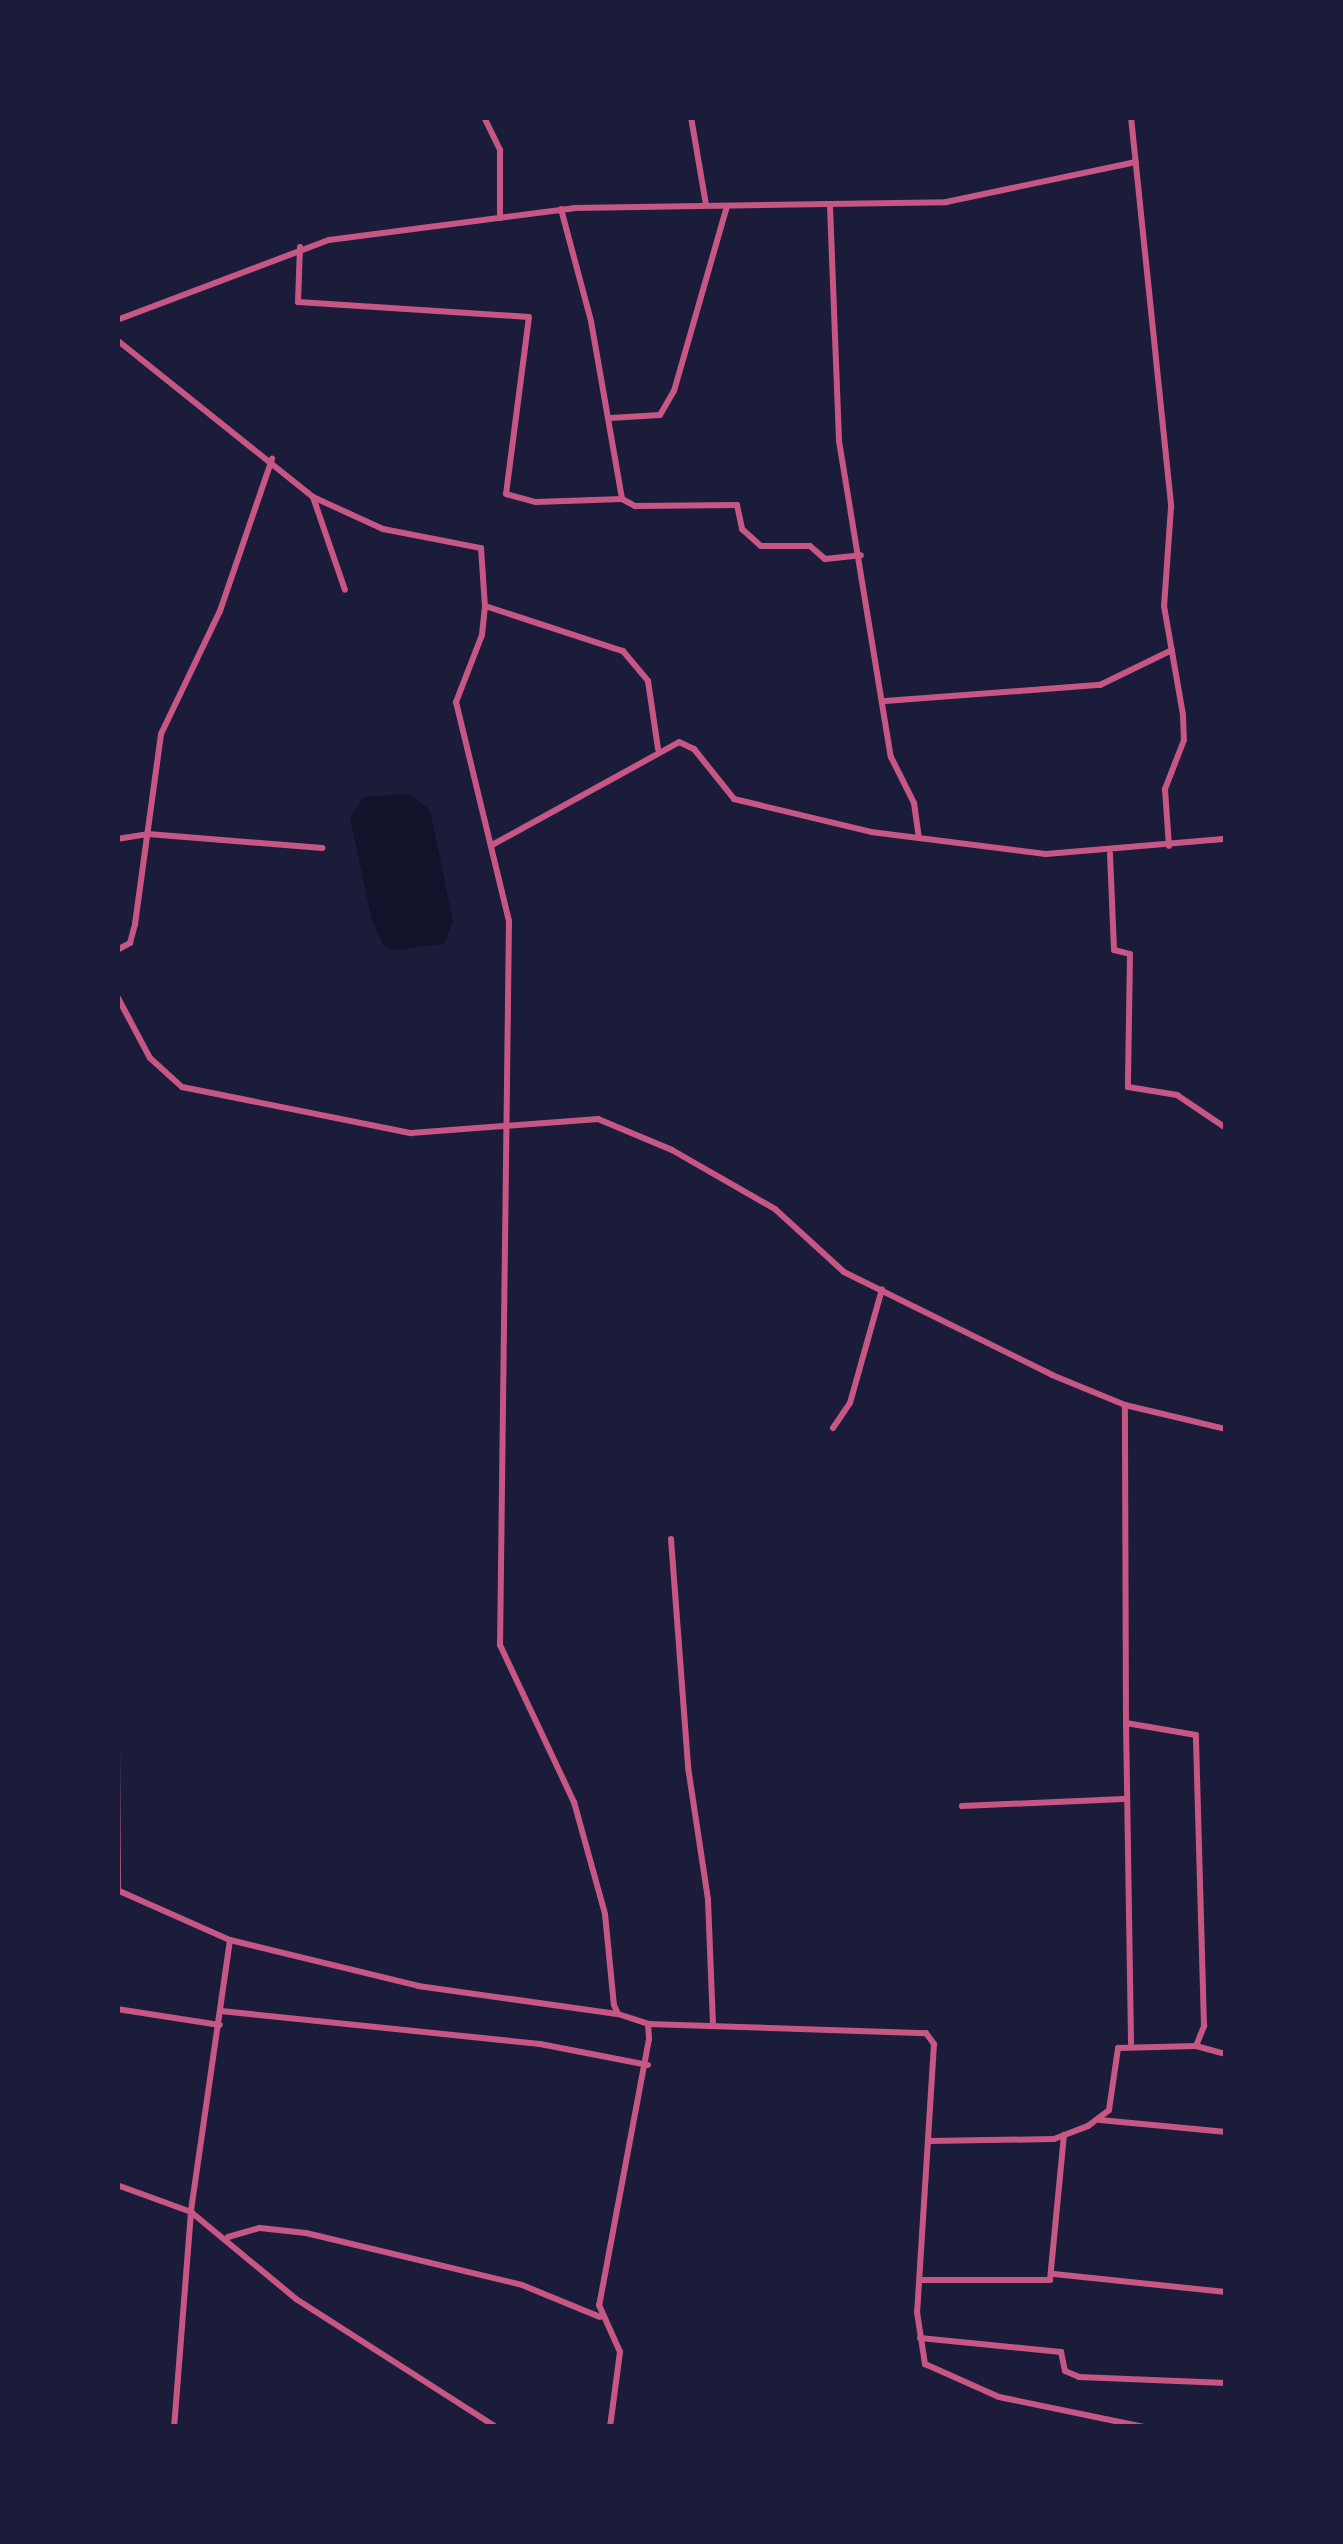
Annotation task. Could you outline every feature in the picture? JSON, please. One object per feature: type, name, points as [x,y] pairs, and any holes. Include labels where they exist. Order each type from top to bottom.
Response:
[{"type":"street","points":[[484,117],[500,150],[500,218]]},
{"type":"street","points":[[691,117],[706,205]]},
{"type":"street","points":[[1131,117],[1168,471],[1163,606],[1184,740],[1168,768],[1168,846]]},
{"type":"street","points":[[117,320],[299,247],[561,209],[946,202],[1136,162]]},
{"type":"street","points":[[610,418],[660,415],[674,391],[727,206]]},
{"type":"street","points":[[830,206],[834,401],[861,555],[866,624],[885,701],[891,757],[914,803],[919,838]]},
{"type":"street","points":[[561,209],[610,418],[622,499]]},
{"type":"street","points":[[299,247],[298,302],[529,317],[506,494],[536,502],[622,499],[634,506],[737,505],[743,531],[761,546],[810,546],[825,559],[861,555]]},
{"type":"street","points":[[117,340],[272,459],[313,497],[383,529],[482,548],[485,606],[456,702],[508,921],[500,1645],[574,1802],[604,1914],[618,2014]]},
{"type":"street","points":[[117,950],[130,943],[161,734],[220,611],[272,459]]},
{"type":"street","points":[[313,497],[345,590]]},
{"type":"street","points":[[485,606],[623,651],[648,681],[658,749]]},
{"type":"street","points":[[885,701],[1100,685],[1173,649]]},
{"type":"street","points":[[492,845],[629,774],[658,749],[679,742],[694,749],[734,800],[919,838],[1110,854],[1226,838]]},
{"type":"street","points":[[117,839],[148,834],[322,848]]},
{"type":"street","points":[[1110,854],[1114,950],[1130,954],[1128,1087],[1177,1095],[1226,1128]]},
{"type":"street","points":[[117,996],[150,1058],[182,1087],[411,1132],[506,1130],[598,1119],[672,1150],[776,1209],[844,1272],[1125,1405],[1226,1430]]},
{"type":"street","points":[[833,1428],[850,1403],[882,1289]]},
{"type":"street","points":[[1125,1405],[1124,1799],[1131,2044]]},
{"type":"street","points":[[671,1539],[688,1768],[708,1900],[712,2023]]},
{"type":"street","points":[[1126,1723],[1196,1735],[1204,2026],[1196,2046]]},
{"type":"street","points":[[117,1746],[117,1890],[230,1940],[418,1986],[618,2014],[648,2024],[926,2033],[934,2044],[920,2280],[925,2364],[999,2397],[1144,2427]]},
{"type":"street","points":[[962,1806],[1124,1799]]},
{"type":"street","points":[[174,2427],[190,2212],[230,1940]]},
{"type":"street","points":[[117,2009],[220,2024]]},
{"type":"street","points":[[221,2011],[540,2044],[648,2065]]},
{"type":"street","points":[[610,2427],[620,2352],[602,2317],[648,2065],[648,2024]]},
{"type":"street","points":[[1100,2120],[1118,2048],[1131,2044],[1196,2046],[1226,2054]]},
{"type":"street","points":[[929,2141],[1064,2135],[1100,2120],[1226,2132]]},
{"type":"street","points":[[920,2280],[1046,2285],[1053,2271],[1064,2135]]},
{"type":"street","points":[[117,2185],[190,2212],[228,2237],[296,2299],[496,2427]]},
{"type":"street","points":[[228,2237],[260,2228],[306,2234],[488,2276],[602,2317]]},
{"type":"street","points":[[1053,2271],[1066,2280],[1226,2292]]},
{"type":"street","points":[[920,2338],[1060,2351],[1065,2371],[1079,2377],[1226,2383]]},
{"type":"shaded area","points":[[409,794],[430,810],[453,922],[444,944],[396,950],[384,946],[372,921],[350,817],[364,797]]}]
